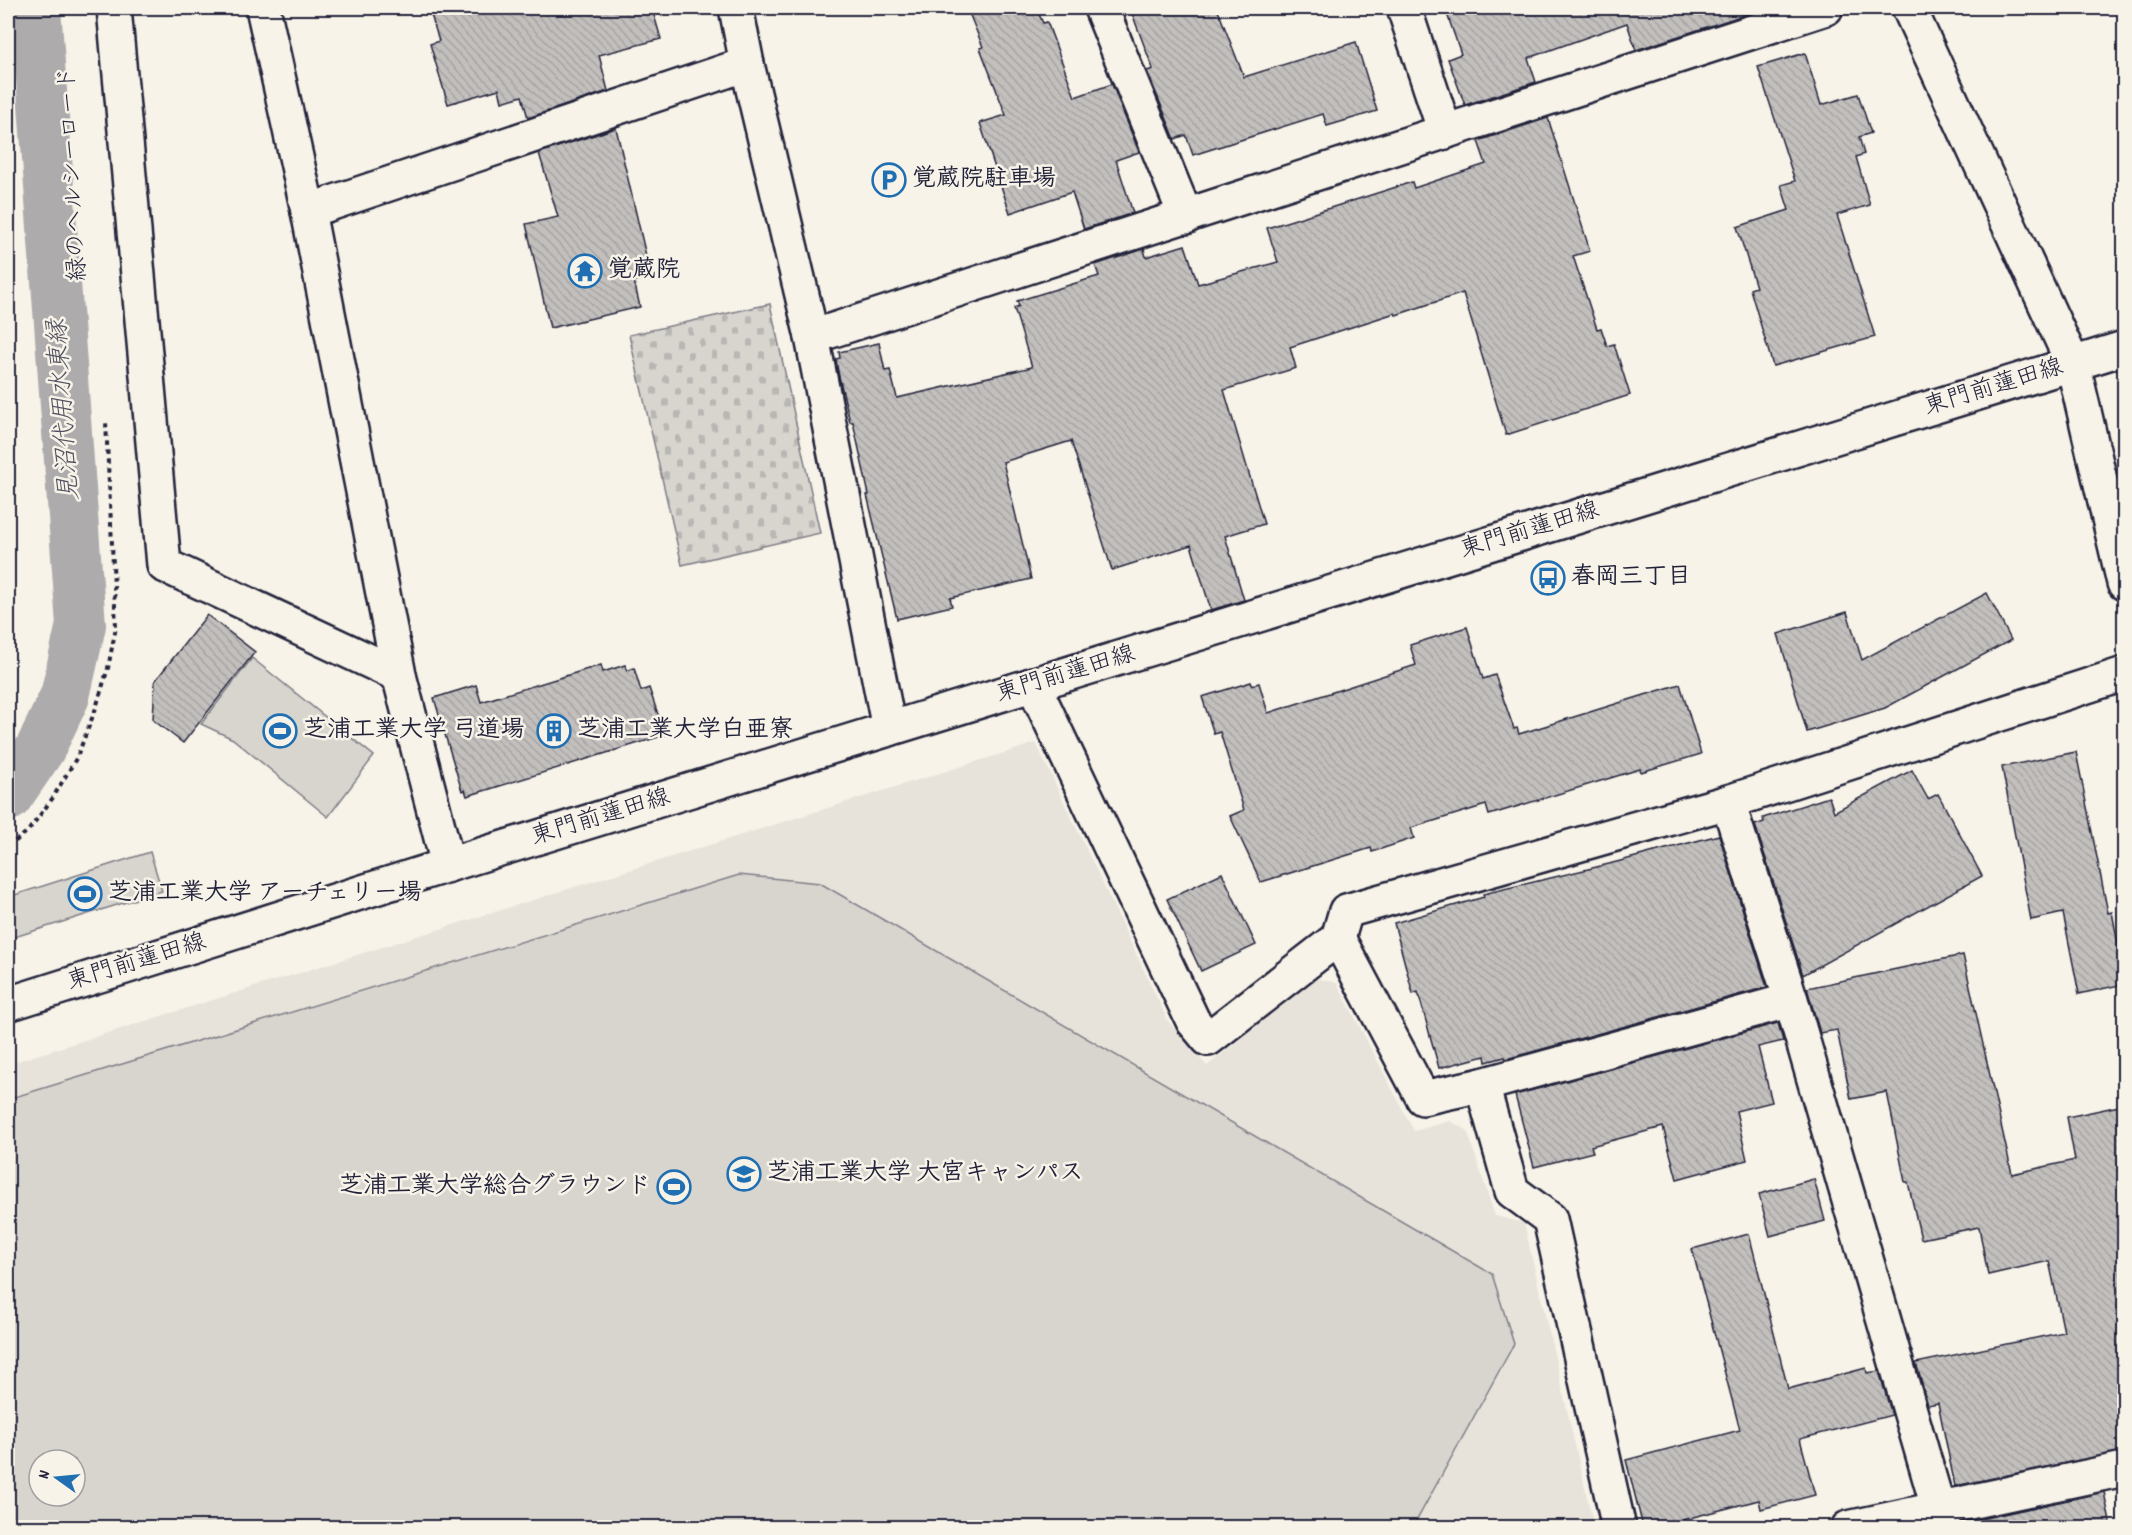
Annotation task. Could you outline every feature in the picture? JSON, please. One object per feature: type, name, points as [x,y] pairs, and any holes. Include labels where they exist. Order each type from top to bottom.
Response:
[{"type":"street","points":[[114,8],[164,564],[399,675]]},
{"type":"street","points":[[263,8],[308,211],[399,675],[448,866]]},
{"type":"street","points":[[736,8],[747,64],[812,337],[889,729]]},
{"type":"street","points":[[1101,8],[1186,217]]},
{"type":"street","points":[[1404,8],[1445,132]]},
{"type":"street","points":[[812,337],[1826,8]]},
{"type":"street","points":[[1909,8],[2073,364],[2124,583]]},
{"type":"street","points":[[308,211],[747,64]]},
{"type":"street","name":"東門前蓮田線","points":[[8,1004],[1033,684],[2124,348]]},
{"type":"street","points":[[1033,684],[1193,1021],[1208,1039],[1338,938],[1346,911],[1728,802],[2124,674]]},
{"type":"street","points":[[1728,802],[1791,1000],[1942,1518]]},
{"type":"street","points":[[1338,938],[1423,1098],[1482,1085],[1791,1000]]},
{"type":"street","points":[[1482,1085],[1512,1191],[1550,1219],[1619,1527]]},
{"type":"street","points":[[1848,1527],[1942,1518],[2124,1469]]},
{"type":"path","points":[[8,847],[28,831],[52,799],[77,757],[96,708],[108,668],[116,627],[106,420]]},
{"type":"shaded area","name":"芝浦工業大学総合グラウンド","points":[[1036,743],[1168,1021],[1207,1066],[1316,978],[1337,983],[1414,1131],[1450,1121],[1467,1130],[1495,1216],[1524,1223],[1594,1527],[8,1527],[8,1064]]},
{"type":"green space","points":[[770,304],[820,533],[682,565],[629,335]]},
{"type":"green space","name":"芝浦工業大学 弓道場","points":[[252,658],[374,756],[328,817],[233,739],[201,724]]},
{"type":"green space","name":"芝浦工業大学 アーチェリー場","points":[[150,852],[162,891],[8,939],[8,897]]},
{"type":"green space","name":"芝浦工業大学総合グラウンド","points":[[739,875],[820,883],[1492,1274],[1514,1344],[1413,1527],[8,1527],[8,1099]]},
{"type":"building","points":[[429,8],[652,8],[661,39],[599,55],[608,91],[528,118],[522,96],[502,102],[499,89],[448,104],[430,44],[439,41]]},
{"type":"building","points":[[967,8],[1036,8],[1043,23],[1047,22],[1075,97],[1112,84],[1139,152],[1116,160],[1133,213],[1084,229],[1072,192],[1010,213],[980,123],[1006,115]]},
{"type":"building","points":[[1130,8],[1217,8],[1244,77],[1356,42],[1377,111],[1327,126],[1323,114],[1193,155],[1186,135],[1175,139],[1147,71],[1153,69]]},
{"type":"building","points":[[1445,8],[1749,8],[1750,13],[1636,50],[1627,23],[1528,58],[1536,82],[1465,105],[1448,59],[1461,54]]},
{"type":"building","points":[[1805,53],[1821,105],[1858,94],[1871,133],[1859,137],[1864,154],[1856,157],[1870,205],[1837,215],[1875,337],[1773,366],[1750,289],[1756,287],[1737,227],[1789,210],[1781,185],[1795,181],[1758,67]]},
{"type":"building","points":[[1548,118],[1590,251],[1573,256],[1597,329],[1601,328],[1607,346],[1614,344],[1630,395],[1506,435],[1463,293],[1396,315],[1395,313],[1290,347],[1296,368],[1224,390],[1264,524],[1225,536],[1244,600],[1211,610],[1191,545],[1112,570],[1071,441],[1003,462],[1031,579],[950,598],[952,606],[897,619],[867,495],[869,495],[853,422],[850,422],[838,372],[836,359],[840,358],[839,352],[879,343],[885,371],[890,370],[897,398],[1032,367],[1014,308],[1019,306],[1017,301],[1099,276],[1095,265],[1144,249],[1146,257],[1185,245],[1198,284],[1278,262],[1267,228],[1412,182],[1414,188],[1486,164],[1478,141]]},
{"type":"building","points":[[616,128],[651,277],[634,281],[640,307],[550,328],[526,224],[558,217],[539,153]]},
{"type":"building","points":[[1987,593],[2011,640],[1885,708],[1807,732],[1778,634],[1847,612],[1862,660]]},
{"type":"building","points":[[207,615],[255,652],[183,743],[153,720],[155,681]]},
{"type":"building","points":[[1467,627],[1483,679],[1495,675],[1514,729],[1517,728],[1519,734],[1680,684],[1701,754],[1641,772],[1640,769],[1489,815],[1486,805],[1411,828],[1414,838],[1372,852],[1371,848],[1261,882],[1230,816],[1244,810],[1220,732],[1214,734],[1202,697],[1251,682],[1252,685],[1259,683],[1268,713],[1416,665],[1410,645]]},
{"type":"building","name":"芝浦工業大学白亜寮","points":[[601,665],[603,672],[625,665],[627,671],[634,668],[641,691],[649,688],[665,735],[467,796],[465,790],[462,791],[434,698],[476,685],[481,702]]},
{"type":"building","points":[[2076,752],[2108,913],[2112,912],[2124,975],[2124,984],[2079,994],[2063,913],[2031,920],[2002,767]]},
{"type":"building","points":[[1912,770],[1928,799],[1938,794],[1982,876],[1803,975],[1755,825],[1764,822],[1763,818],[1829,797],[1834,812]]},
{"type":"building","points":[[1719,835],[1767,987],[1506,1059],[1505,1057],[1486,1062],[1485,1056],[1439,1068],[1418,992],[1413,994],[1394,923],[1484,897],[1483,894]]},
{"type":"building","points":[[1222,873],[1256,945],[1201,971],[1167,899]]},
{"type":"building","points":[[1963,955],[2012,1174],[2075,1160],[2067,1117],[2124,1105],[2124,1451],[1955,1486],[1938,1403],[1928,1405],[1916,1363],[2064,1332],[2049,1261],[1988,1275],[1979,1227],[1921,1239],[1908,1182],[1905,1182],[1887,1092],[1851,1099],[1837,1030],[1820,1033],[1807,988]]},
{"type":"building","points":[[1778,1023],[1783,1041],[1758,1047],[1772,1102],[1736,1111],[1747,1160],[1677,1179],[1663,1127],[1591,1146],[1593,1152],[1534,1167],[1515,1095]]},
{"type":"building","points":[[1814,1179],[1825,1221],[1770,1236],[1759,1194]]},
{"type":"building","points":[[1749,1234],[1788,1389],[1866,1368],[1867,1373],[1879,1371],[1892,1415],[1800,1439],[1815,1495],[1761,1509],[1759,1500],[1655,1527],[1643,1527],[1626,1460],[1740,1430],[1692,1249]]},
{"type":"building","points":[[2104,1492],[2111,1527],[1964,1527],[1963,1523]]},
{"type":"waterway","name":"見沼代用水東縁","points":[[8,796],[40,749],[65,696],[81,625],[36,8]]},
{"type":"place","name":"覚蔵院駐車場","points":[[889,180]]},
{"type":"place","name":"覚蔵院","points":[[585,271]]},
{"type":"place","name":"春岡三丁目","points":[[1548,578]]},
{"type":"place","name":"芝浦工業大学 弓道場","points":[[280,731]]},
{"type":"place","name":"芝浦工業大学白亜寮","points":[[554,731]]},
{"type":"place","name":"芝浦工業大学 アーチェリー場","points":[[85,894]]},
{"type":"place","name":"芝浦工業大学 大宮キャンパス","points":[[744,1174]]},
{"type":"place","name":"芝浦工業大学総合グラウンド","points":[[674,1187]]}]
